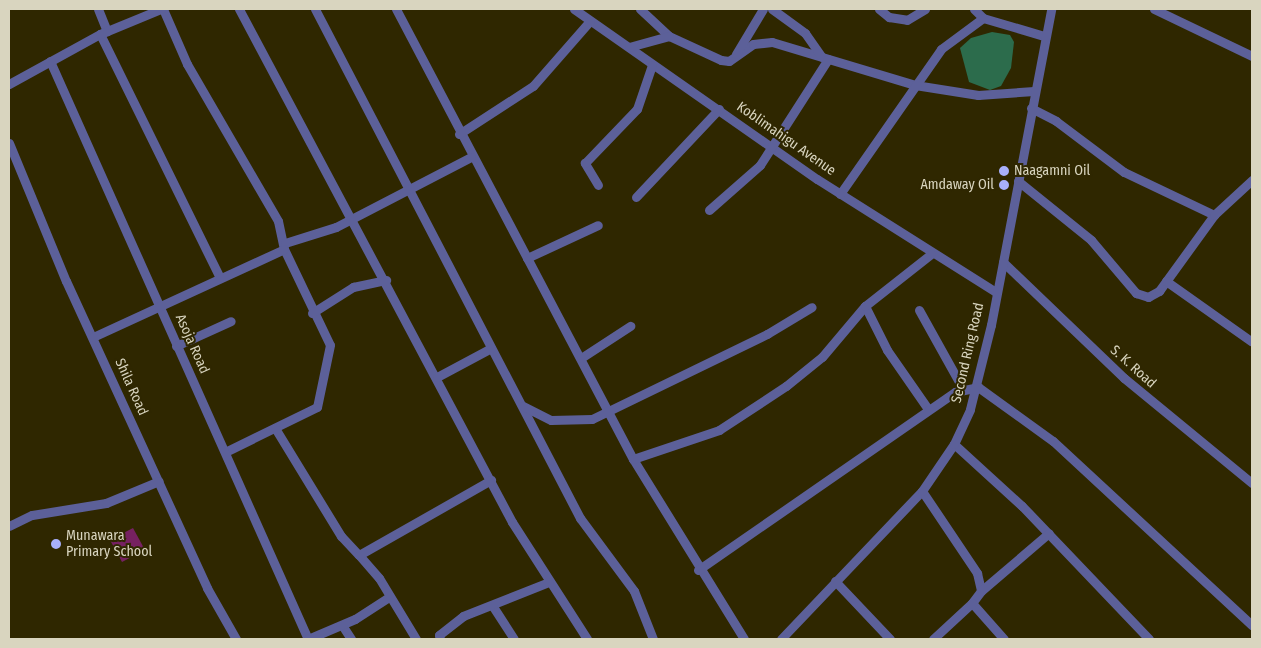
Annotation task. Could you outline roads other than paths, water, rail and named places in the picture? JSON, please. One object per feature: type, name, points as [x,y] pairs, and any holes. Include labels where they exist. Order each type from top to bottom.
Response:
[{"type":"street","points":[[98,9],[104,32],[220,278]]},
{"type":"street","points":[[9,84],[104,32],[162,9],[188,64],[278,221],[284,246],[312,313],[330,345],[321,402],[275,428],[225,452]]},
{"type":"street","points":[[239,9],[352,216],[490,480],[549,582],[586,639]]},
{"type":"street","points":[[315,9],[406,189],[523,406],[580,518],[634,591],[653,639]]},
{"type":"street","points":[[396,9],[471,157],[581,358],[633,459],[698,570],[744,639]]},
{"type":"street","name":"Koblimahigu Avenue","points":[[574,9],[652,65],[719,108],[840,194],[931,254],[996,292]]},
{"type":"street","points":[[640,9],[669,36],[721,60],[729,61],[735,55],[763,9]]},
{"type":"street","points":[[772,9],[805,33],[825,58]]},
{"type":"street","points":[[879,9],[889,17],[907,20],[925,9]]},
{"type":"street","name":"Second Ring Road","points":[[781,639],[922,491],[954,444],[978,387],[1044,36],[1051,9]]},
{"type":"street","points":[[1154,9],[1252,56]]},
{"type":"street","points":[[840,194],[941,50],[980,12],[1044,36]]},
{"type":"street","points":[[459,134],[533,86],[590,21]]},
{"type":"street","points":[[629,48],[669,36]]},
{"type":"street","points":[[735,55],[763,41],[915,85],[978,95],[1034,91]]},
{"type":"street","points":[[709,210],[752,174],[825,58]]},
{"type":"street","name":"Asoja Road","points":[[50,61],[308,639]]},
{"type":"street","points":[[598,185],[585,163],[636,109],[652,65]]},
{"type":"street","points":[[636,197],[719,108]]},
{"type":"street","points":[[1031,108],[1056,121],[1124,172],[1214,215]]},
{"type":"street","name":"Shila Road","points":[[9,143],[93,338],[159,481],[236,639]]},
{"type":"street","points":[[93,338],[284,246],[317,236],[352,216],[471,157]]},
{"type":"street","points":[[1018,181],[1091,240],[1136,293],[1148,297],[1166,281],[1214,215],[1252,180]]},
{"type":"street","points":[[527,258],[598,225]]},
{"type":"street","points":[[633,459],[703,437],[726,425],[818,361],[865,306],[931,254]]},
{"type":"street","name":"S. K. Road","points":[[1003,262],[1131,384],[1252,483]]},
{"type":"street","points":[[312,313],[353,287],[386,280]]},
{"type":"street","points":[[1166,281],[1252,342]]},
{"type":"street","points":[[865,306],[887,350],[928,410]]},
{"type":"street","points":[[523,406],[544,418],[578,422],[609,412],[812,307]]},
{"type":"street","points":[[919,310],[963,389]]},
{"type":"street","points":[[176,346],[231,321]]},
{"type":"street","points":[[581,358],[630,326]]},
{"type":"street","points":[[437,377],[491,348]]},
{"type":"street","points":[[698,570],[928,410],[963,389],[978,387],[1053,441],[1252,625]]},
{"type":"street","points":[[275,428],[341,536],[359,555],[416,639]]},
{"type":"street","points":[[954,444],[1049,533],[1149,639]]},
{"type":"street","points":[[359,555],[490,480]]},
{"type":"street","points":[[9,526],[32,515],[106,502],[159,481]]},
{"type":"street","points":[[922,491],[977,573],[981,591]]},
{"type":"street","points":[[933,639],[972,603],[981,591],[1049,533]]},
{"type":"street","points":[[835,581],[890,639]]},
{"type":"street","points":[[440,639],[439,635],[463,616],[549,582]]},
{"type":"street","points":[[308,639],[342,624],[389,597]]},
{"type":"street","points":[[972,603],[1004,639]]},
{"type":"street","points":[[492,604],[514,639]]},
{"type":"street","points":[[342,624],[351,639]]},
{"type":"place","name":"Naagamni Oil","points":[[1004,171]]},
{"type":"place","name":"Amdaway Oil","points":[[1004,185]]},
{"type":"place","name":"Munawara Primary School","points":[[56,544]]}]
